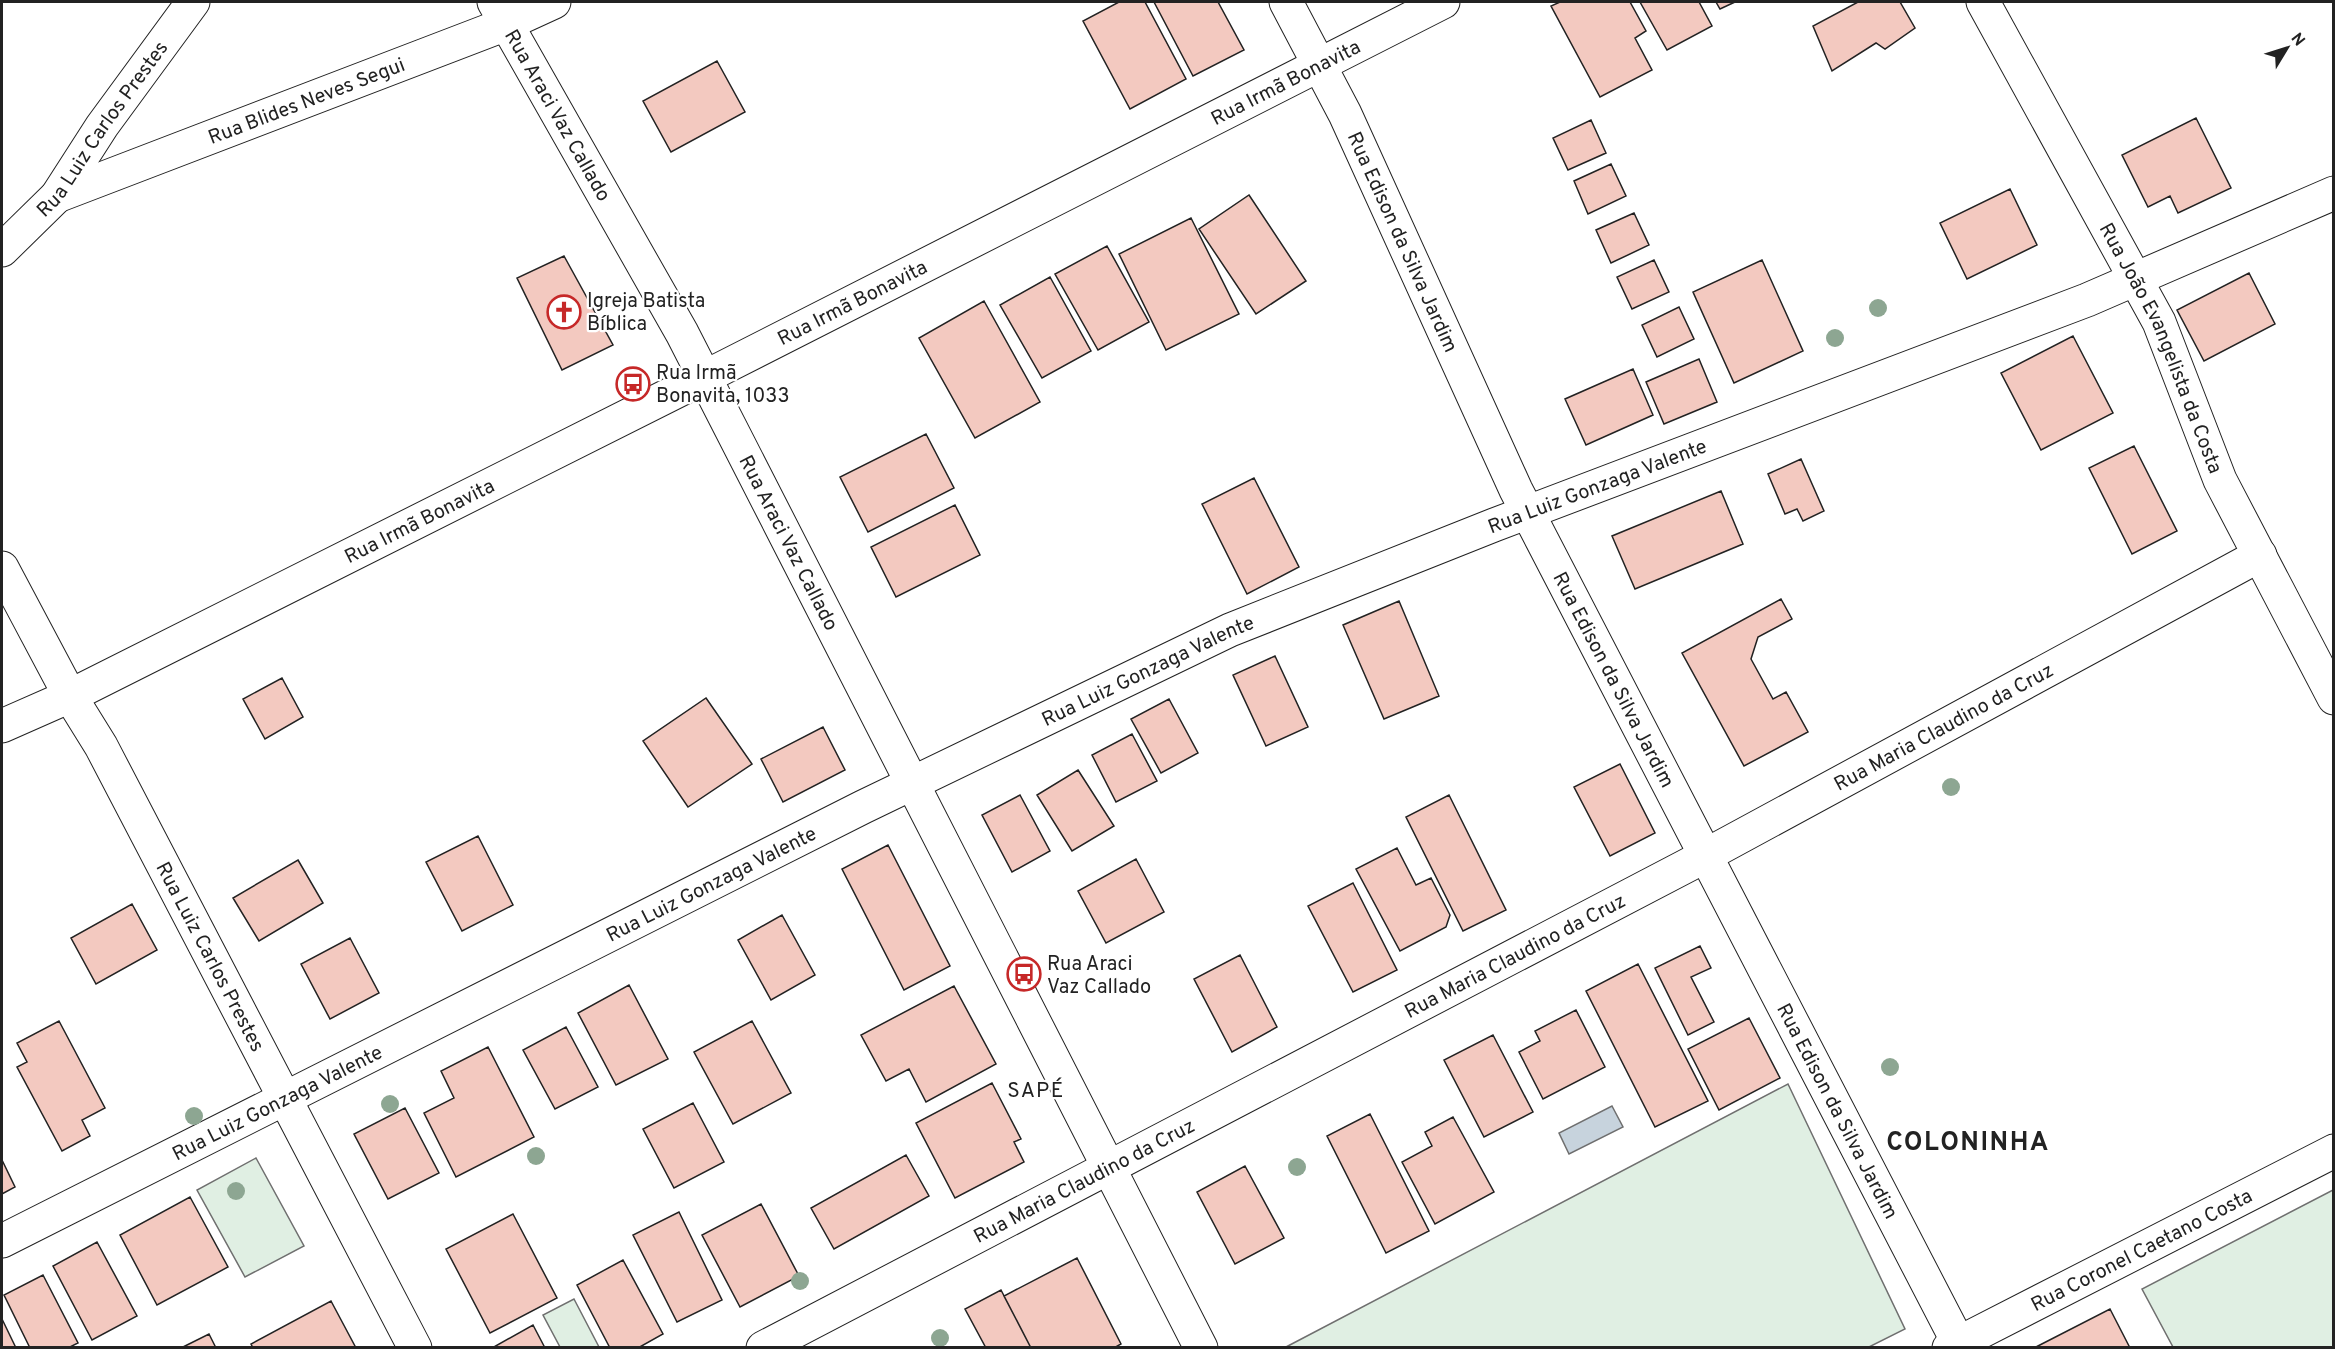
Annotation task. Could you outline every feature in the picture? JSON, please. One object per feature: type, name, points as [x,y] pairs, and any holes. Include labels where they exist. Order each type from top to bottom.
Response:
[{"type":"street","name":"Rua Luiz Carlos Prestes","points":[[2,250],[57,196],[102,126],[193,2]]},
{"type":"street","name":"Rua Blides Neves Segui","points":[[57,196],[500,13],[554,2]]},
{"type":"street","name":"Rua Edison da Silva Jardim","points":[[1286,2],[1345,114],[1527,513],[1956,1346]]},
{"type":"street","name":"Rua Irmã Bonavita","points":[[2,726],[70,696],[705,377],[756,349],[775,342],[1443,2]]},
{"type":"street","name":"Rua João Evangelista da Costa","points":[[1983,2],[2159,322],[2220,480],[2334,698]]},
{"type":"street","name":"Rua Araci Vaz Callado","points":[[500,13],[705,377],[1201,1347]]},
{"type":"street","name":"Rua Luiz Gonzaga Valente","points":[[2,1241],[912,783],[1230,630],[1527,513],[2076,304],[2334,193]]},
{"type":"street","name":"Rua Maria Claudino da Cruz","points":[[763,1347],[1705,855],[2260,555]]},
{"type":"street","name":"Rua Luiz Carlos Prestes","points":[[2,568],[70,696],[101,746],[415,1347]]},
{"type":"street","name":"Rua Coronel Caetano Costa","points":[[1956,1346],[2334,1151]]},
{"type":"green space","points":[[1788,1084],[1905,1329],[1867,1348],[1286,1347]]},
{"type":"green space","points":[[256,1158],[304,1246],[245,1277],[197,1190]]},
{"type":"green space","points":[[2333,1190],[2333,1347],[2173,1347],[2142,1289]]},
{"type":"green space","points":[[574,1299],[599,1347],[560,1347],[543,1315]]},
{"type":"shaded area","points":[[1612,1106],[1623,1127],[1569,1154],[1559,1133]]},
{"type":"building","points":[[1119,2],[1145,2],[1186,79],[1130,109],[1083,21]]},
{"type":"building","points":[[1154,2],[1218,2],[1244,50],[1193,76]]},
{"type":"building","points":[[1560,2],[1630,2],[1646,31],[1635,38],[1652,70],[1600,97],[1551,6]]},
{"type":"building","points":[[1640,2],[1699,2],[1712,26],[1667,50]]},
{"type":"building","points":[[1716,2],[1735,2],[1720,9]]},
{"type":"building","points":[[1858,2],[1900,2],[1915,28],[1885,49],[1876,43],[1832,71],[1813,26]]},
{"type":"building","points":[[717,61],[745,112],[671,152],[643,101]]},
{"type":"building","points":[[2196,118],[2231,188],[2178,213],[2170,196],[2148,207],[2122,155]]},
{"type":"building","points":[[1591,120],[1606,153],[1568,170],[1553,138]]},
{"type":"building","points":[[1611,164],[1626,196],[1588,214],[1574,181]]},
{"type":"building","points":[[2010,189],[2037,245],[1967,279],[1940,223]]},
{"type":"building","points":[[1249,195],[1306,281],[1256,314],[1199,229]]},
{"type":"building","points":[[1634,213],[1649,245],[1611,263],[1596,230]]},
{"type":"building","points":[[1191,218],[1239,314],[1166,350],[1119,254]]},
{"type":"building","points":[[1107,246],[1149,322],[1098,350],[1055,274]]},
{"type":"building","name":"Igreja Batista Bíblica","points":[[564,256],[613,345],[562,370],[517,278]]},
{"type":"building","points":[[1654,260],[1669,292],[1632,309],[1617,277]]},
{"type":"building","points":[[1762,260],[1803,351],[1734,383],[1693,292]]},
{"type":"building","points":[[2249,273],[2275,324],[2204,361],[2177,310]]},
{"type":"building","points":[[1050,277],[1091,351],[1042,378],[1000,305]]},
{"type":"building","points":[[984,301],[1040,402],[975,438],[919,338]]},
{"type":"building","points":[[1679,307],[1694,339],[1657,357],[1642,325]]},
{"type":"building","points":[[2073,336],[2113,413],[2041,450],[2001,373]]},
{"type":"building","points":[[1699,359],[1717,402],[1664,424],[1646,382]]},
{"type":"building","points":[[1633,369],[1653,415],[1586,445],[1565,399]]},
{"type":"building","points":[[926,434],[954,488],[868,532],[840,477]]},
{"type":"building","points":[[2134,446],[2177,531],[2132,554],[2089,468]]},
{"type":"building","points":[[1801,459],[1824,511],[1803,521],[1797,509],[1785,514],[1768,474]]},
{"type":"building","points":[[1254,478],[1299,567],[1247,594],[1202,504]]},
{"type":"building","points":[[1721,491],[1743,544],[1635,589],[1612,536]]},
{"type":"building","points":[[955,505],[980,555],[896,597],[871,547]]},
{"type":"building","points":[[1781,599],[1792,619],[1758,637],[1751,659],[1773,699],[1786,692],[1808,732],[1744,766],[1682,653]]},
{"type":"building","points":[[1399,601],[1439,696],[1384,719],[1343,625]]},
{"type":"building","points":[[1275,656],[1308,727],[1266,746],[1233,675]]},
{"type":"building","points":[[282,678],[303,717],[265,739],[243,699]]},
{"type":"building","points":[[706,698],[752,764],[688,807],[643,741]]},
{"type":"building","points":[[1169,699],[1198,753],[1161,773],[1131,719]]},
{"type":"building","points":[[823,727],[845,770],[783,802],[761,759]]},
{"type":"building","points":[[1132,734],[1157,781],[1116,802],[1092,755]]},
{"type":"building","points":[[1620,764],[1655,833],[1610,856],[1574,787]]},
{"type":"building","points":[[1078,770],[1114,826],[1072,851],[1037,795]]},
{"type":"building","points":[[1020,795],[1050,851],[1012,872],[982,815]]},
{"type":"building","points":[[1449,795],[1506,910],[1463,931],[1406,817]]},
{"type":"building","points":[[478,836],[513,905],[462,931],[426,862]]},
{"type":"building","points":[[888,845],[950,966],[904,990],[842,869]]},
{"type":"building","points":[[1397,848],[1416,885],[1431,878],[1450,915],[1446,927],[1400,951],[1356,869]]},
{"type":"building","points":[[1136,859],[1164,912],[1106,943],[1078,891]]},
{"type":"building","points":[[298,860],[323,903],[259,941],[233,898]]},
{"type":"building","points":[[1353,883],[1397,970],[1353,992],[1308,906]]},
{"type":"building","points":[[132,904],[157,950],[96,984],[71,938]]},
{"type":"building","points":[[782,915],[815,975],[771,1000],[738,940]]},
{"type":"building","points":[[350,938],[379,993],[330,1019],[301,964]]},
{"type":"building","points":[[1700,946],[1711,968],[1691,977],[1714,1022],[1688,1035],[1655,968]]},
{"type":"building","points":[[1240,955],[1277,1027],[1232,1052],[1194,979]]},
{"type":"building","points":[[1638,964],[1708,1101],[1655,1127],[1586,991]]},
{"type":"building","points":[[629,985],[668,1059],[616,1085],[578,1013]]},
{"type":"building","points":[[954,986],[996,1064],[926,1102],[909,1069],[886,1081],[861,1035]]},
{"type":"building","points":[[1576,1010],[1605,1067],[1543,1099],[1519,1052],[1540,1041],[1535,1031]]},
{"type":"building","points":[[1749,1018],[1780,1078],[1719,1110],[1688,1049]]},
{"type":"building","points":[[59,1021],[105,1108],[82,1120],[90,1136],[62,1151],[17,1067],[27,1062],[17,1043]]},
{"type":"building","points":[[752,1021],[791,1093],[733,1124],[694,1052]]},
{"type":"building","points":[[566,1027],[598,1087],[555,1109],[523,1050]]},
{"type":"building","points":[[1493,1035],[1533,1112],[1484,1137],[1444,1060]]},
{"type":"building","points":[[488,1047],[534,1137],[456,1177],[424,1113],[454,1098],[441,1071]]},
{"type":"building","points":[[992,1083],[1021,1139],[1014,1142],[1024,1162],[955,1198],[916,1123]]},
{"type":"building","points":[[693,1103],[724,1162],[674,1188],[643,1129]]},
{"type":"building","points":[[405,1108],[439,1173],[388,1199],[354,1134]]},
{"type":"building","points":[[1370,1114],[1429,1231],[1386,1253],[1327,1136]]},
{"type":"building","points":[[1453,1117],[1494,1192],[1435,1224],[1402,1162],[1432,1146],[1425,1132]]},
{"type":"building","points":[[906,1155],[929,1196],[834,1249],[811,1208]]},
{"type":"building","points":[[2,1160],[15,1187],[2,1194]]},
{"type":"building","points":[[1245,1166],[1284,1238],[1235,1264],[1197,1192]]},
{"type":"building","points":[[190,1197],[228,1267],[157,1305],[120,1235]]},
{"type":"building","points":[[761,1204],[799,1276],[740,1307],[702,1235]]},
{"type":"building","points":[[679,1212],[722,1300],[677,1322],[633,1235]]},
{"type":"building","points":[[513,1214],[557,1298],[490,1333],[446,1249]]},
{"type":"building","points":[[97,1242],[137,1316],[92,1340],[53,1266]]},
{"type":"building","points":[[1077,1258],[1121,1344],[1114,1348],[1031,1348],[1004,1296]]},
{"type":"building","points":[[623,1260],[663,1334],[638,1348],[610,1348],[577,1285]]},
{"type":"building","points":[[43,1275],[78,1343],[68,1348],[30,1348],[4,1295]]},
{"type":"building","points":[[1001,1290],[1031,1348],[986,1348],[965,1309]]},
{"type":"building","points":[[331,1301],[356,1348],[253,1348],[251,1344]]},
{"type":"building","points":[[2110,1309],[2130,1348],[2034,1348]]},
{"type":"building","points":[[2,1319],[16,1348],[2,1348]]},
{"type":"building","points":[[533,1325],[545,1348],[492,1348]]},
{"type":"building","points":[[209,1334],[216,1348],[181,1348]]},
{"type":"place","name":"Igreja Batista Bíblica","points":[[564,312]]},
{"type":"place","name":"Rua Irmã Bonavita, 1033","points":[[633,384]]},
{"type":"place","name":"Rua Araci Vaz Callado","points":[[1024,974]]},
{"type":"district","name":"SAPÉ","points":[[1036,1090]]},
{"type":"district","name":"COLONINHA","points":[[1968,1141]]}]
